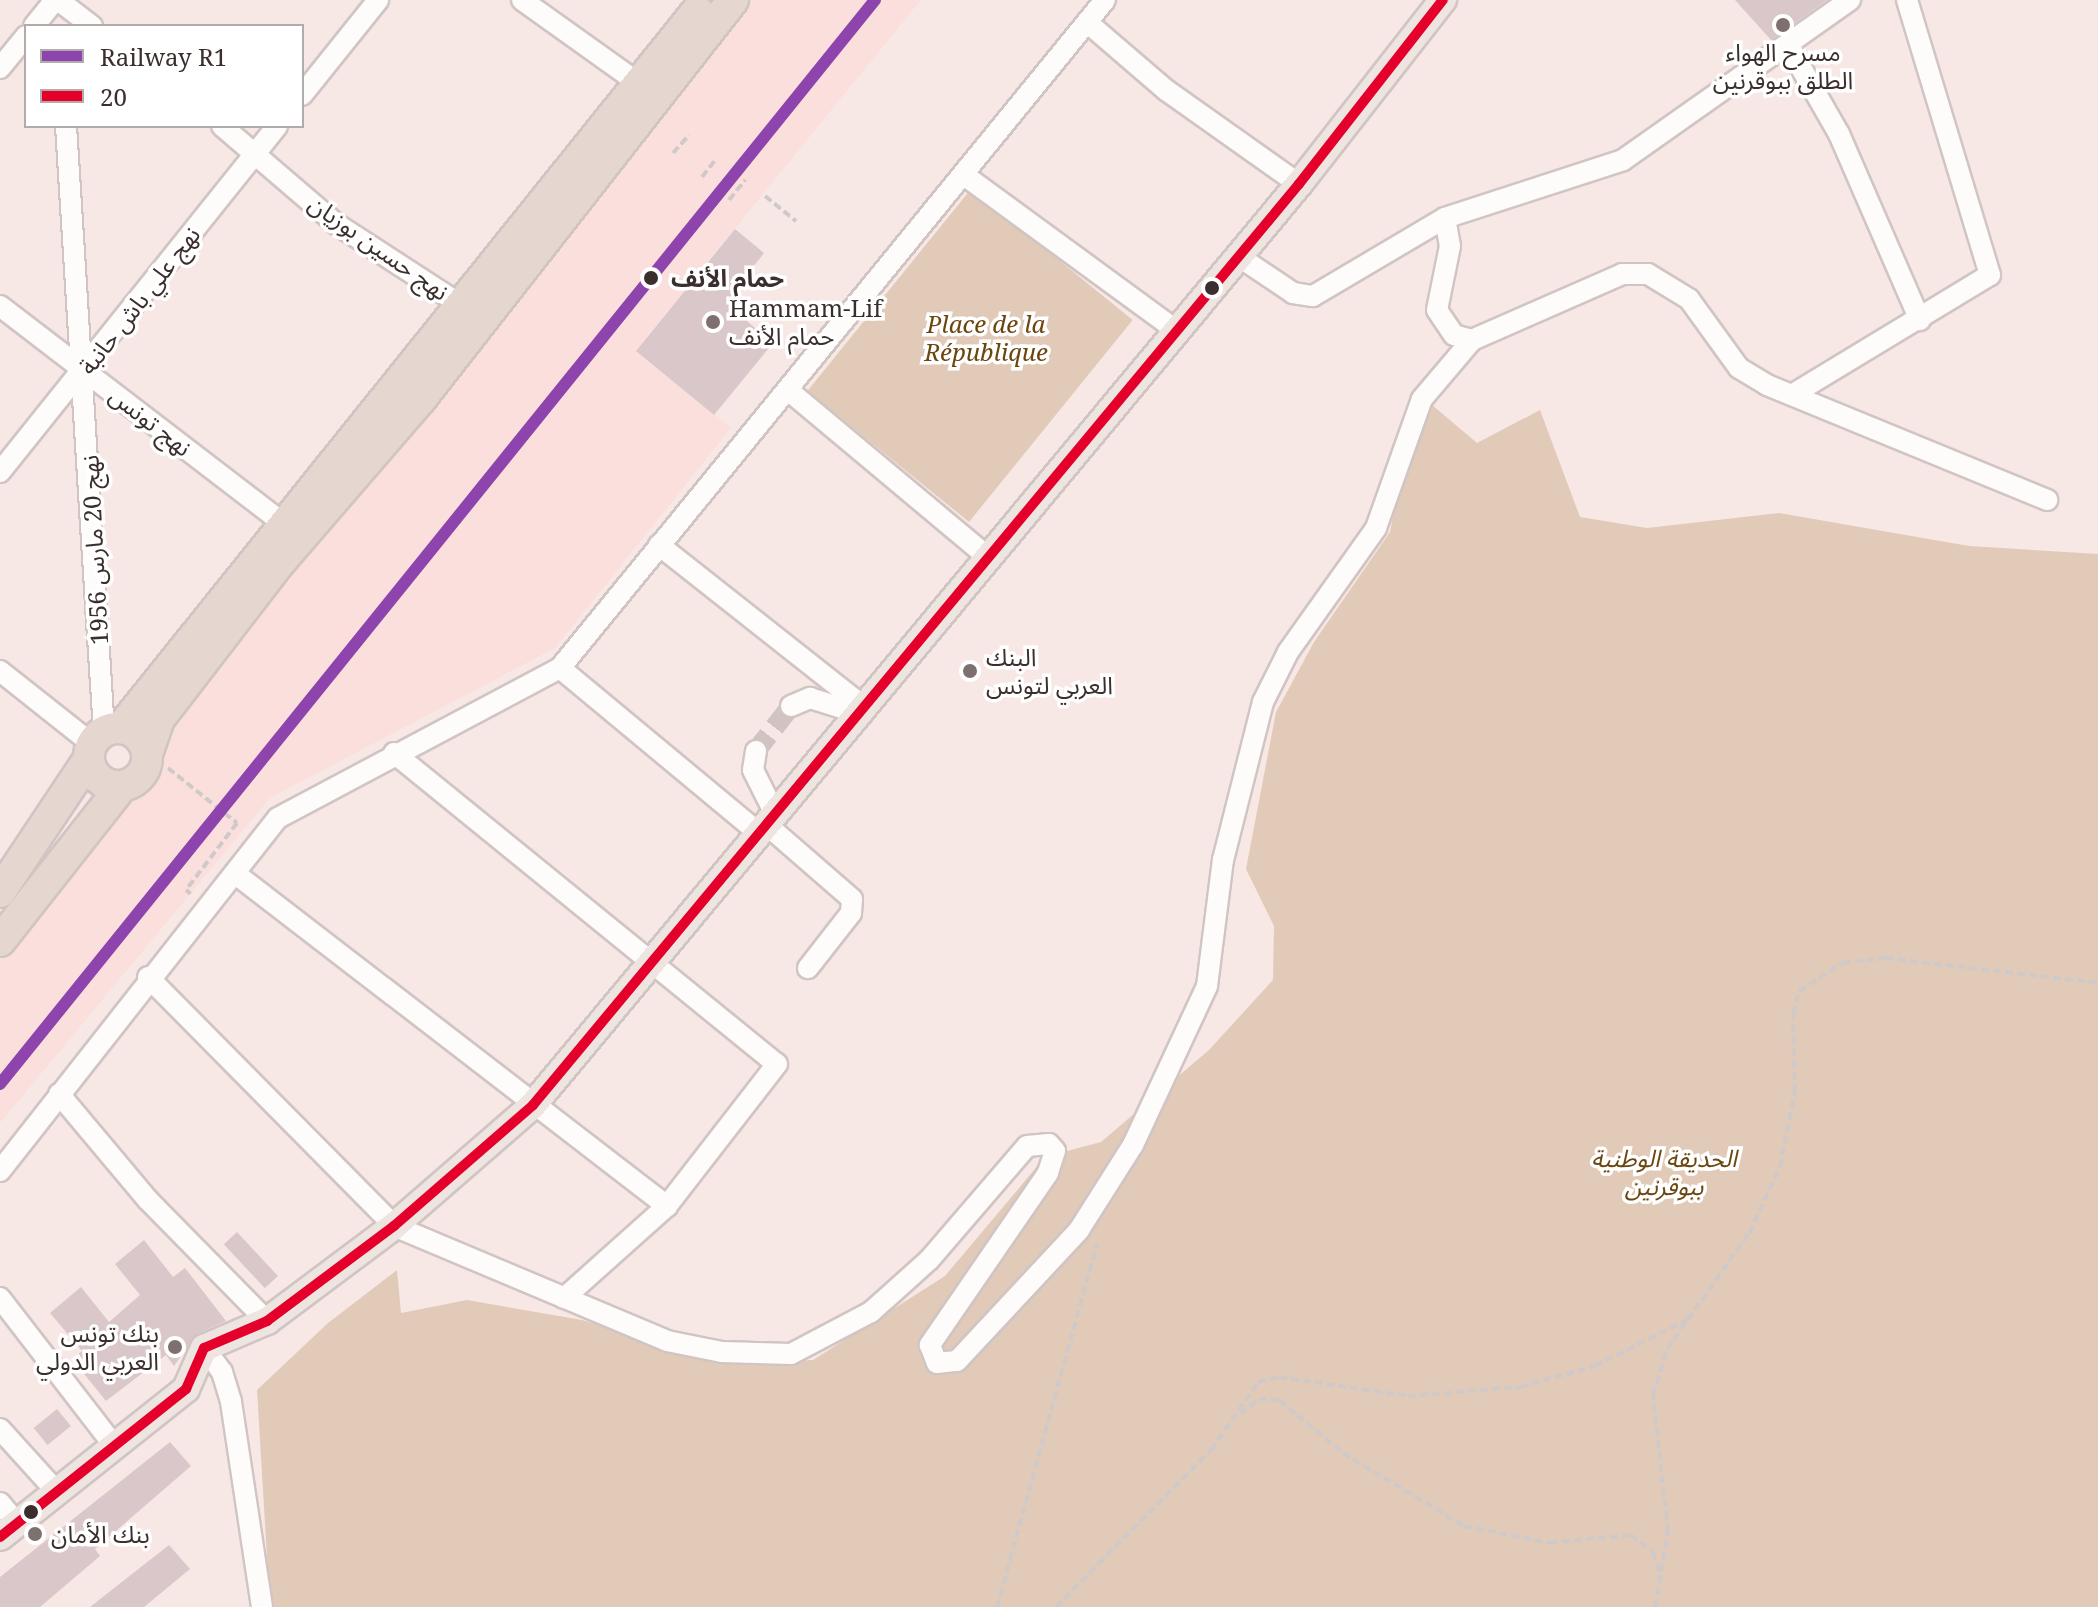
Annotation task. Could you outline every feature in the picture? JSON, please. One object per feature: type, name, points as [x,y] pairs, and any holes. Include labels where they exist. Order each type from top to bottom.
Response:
[{"type":"highway","points":[[0,892],[102,741],[293,530],[420,400],[707,0]]},
{"type":"highway","points":[[0,941],[121,787],[141,776],[159,719],[293,530],[463,306],[646,88],[733,0]]},
{"type":"highway","points":[[102,741],[137,734],[147,754]]},
{"type":"highway","points":[[102,741],[99,780],[121,787]]},
{"type":"main road","points":[[6,1521],[56,1491],[186,1389],[204,1348],[267,1321],[394,1226],[533,1105],[654,966],[985,555],[1299,184],[1443,0]]},
{"type":"street","points":[[36,24],[56,0]]},
{"type":"street","points":[[56,0],[58,24]]},
{"type":"street","points":[[56,0],[89,24]]},
{"type":"street","points":[[304,92],[378,0]]},
{"type":"street","points":[[522,0],[646,88]]},
{"type":"street","points":[[0,1171],[148,977],[237,875],[278,818],[394,753],[560,668],[1105,0]]},
{"type":"street","points":[[1238,256],[1293,293],[1313,296],[1445,218],[1623,160],[1850,0]]},
{"type":"street","points":[[1795,393],[1980,285],[1990,267],[1907,0]]},
{"type":"street","points":[[1088,23],[1166,90],[1299,184]]},
{"type":"street","points":[[0,68],[24,38]]},
{"type":"street","points":[[1788,45],[1839,134],[1920,320]]},
{"type":"street","name":"نهج 20 مارس 1956","points":[[66,128],[84,370],[102,741]]},
{"type":"street","name":"نهج حسين بوزيان","points":[[225,128],[335,223],[463,306]]},
{"type":"street","name":"نهج علي باش حانبة","points":[[0,472],[275,128]]},
{"type":"street","points":[[964,175],[1176,330]]},
{"type":"street","points":[[1445,218],[1450,246],[1437,310],[1454,335],[1472,340]]},
{"type":"street","points":[[148,977],[394,1226],[667,1341],[722,1352],[791,1354],[871,1312],[929,1260],[1037,1141],[1055,1151],[1048,1173],[939,1325],[930,1355],[937,1363],[957,1361],[1043,1273],[1115,1178],[1207,986],[1223,860],[1263,702],[1288,652],[1376,528],[1422,399],[1472,340],[1622,274],[1648,274],[1689,299],[1739,368],[2047,500]]},
{"type":"street","name":"نهج تونس","points":[[0,306],[293,530]]},
{"type":"street","points":[[788,390],[985,555]]},
{"type":"street","points":[[659,545],[860,710]]},
{"type":"street","points":[[560,668],[768,826],[852,899],[851,913],[808,968]]},
{"type":"street","points":[[0,671],[102,741]]},
{"type":"street","points":[[791,706],[810,698],[860,710]]},
{"type":"street","points":[[756,751],[753,770],[768,826]]},
{"type":"street","points":[[394,753],[778,1068],[667,1206],[564,1298]]},
{"type":"street","points":[[237,875],[667,1206]]},
{"type":"street","points":[[59,1094],[148,1200],[267,1321]]},
{"type":"street","points":[[0,1298],[113,1444]]},
{"type":"street","points":[[204,1348],[222,1372],[231,1402],[262,1607]]},
{"type":"street","points":[[0,1429],[56,1491]]},
{"type":"path","points":[[673,153],[689,135]]},
{"type":"path","points":[[702,177],[717,158]]},
{"type":"path","points":[[729,200],[745,180]]},
{"type":"path","points":[[765,196],[796,221]]},
{"type":"path","points":[[175,776],[237,823],[186,890]]},
{"type":"path","points":[[1655,1607],[1662,1582],[1668,1531],[1653,1395],[1667,1349],[1749,1233],[1780,1167],[1795,1092],[1793,1014],[1799,991],[1818,973],[1843,963],[1929,959],[1981,974],[2098,983]]},
{"type":"path","points":[[997,1607],[1098,1238]]},
{"type":"path","points":[[1238,1416],[1258,1382],[1279,1377],[1408,1396],[1520,1387],[1595,1366],[1688,1320]]},
{"type":"path","points":[[1056,1607],[1238,1416],[1259,1399],[1279,1400],[1343,1453],[1464,1526],[1550,1543],[1631,1535],[1653,1552],[1662,1582]]},
{"type":"shaded area","points":[[747,0],[921,0],[636,350],[731,428],[555,648],[270,798],[0,1123],[0,943],[120,812],[158,759],[163,717]]},
{"type":"green space","name":"Place de la République","points":[[971,189],[1133,320],[969,522],[807,391]]},
{"type":"green space","name":"الحديقة الوطنية ببوقرنين","points":[[1431,404],[1477,443],[1540,410],[1580,517],[1647,528],[1779,513],[1969,546],[2098,554],[2098,1607],[270,1607],[257,1390],[328,1323],[397,1270],[401,1313],[467,1300],[582,1320],[723,1364],[813,1360],[945,1276],[1045,1157],[1101,1142],[1209,1050],[1273,980],[1274,926],[1246,869],[1276,712],[1314,642],[1390,532],[1400,478],[1398,438]]},
{"type":"building","name":"مسرح الهواء الطلق ببوقرنين","points":[[1735,0],[1827,0],[1771,40]]},
{"type":"building","name":"Hammam-Lif حمام الأنف","points":[[735,229],[764,253],[731,295],[753,313],[747,321],[773,343],[714,415],[636,351]]},
{"type":"building","points":[[237,1232],[278,1276],[265,1288],[224,1244]]},
{"type":"building","points":[[144,1240],[173,1277],[185,1268],[226,1321],[197,1334],[174,1366],[166,1355],[106,1401],[72,1359],[82,1351],[50,1313],[81,1287],[109,1322],[140,1295],[115,1264]]},
{"type":"building","points":[[57,1409],[71,1426],[48,1445],[34,1428]]},
{"type":"building","points":[[170,1442],[191,1466],[95,1549],[100,1556],[40,1607],[0,1607],[0,1577]]},
{"type":"building","points":[[169,1545],[190,1569],[144,1607],[90,1607]]},
{"type":"tunnel","points":[[756,751],[791,706]]},
{"type":"rail line","name":"R1","points":[[0,1084],[875,0]]},
{"type":"transit line","name":"20","points":[[0,1537],[186,1389],[204,1348],[267,1321],[394,1226],[533,1105],[1299,184],[1443,0]]},
{"type":"place","name":"مسرح الهواء الطلق ببوقرنين","points":[[1783,25]]},
{"type":"place","name":"حمام الأنف","points":[[651,278]]},
{"type":"place","name":"Hammam-Lif حمام الأنف","points":[[713,322]]},
{"type":"place","name":"البنك العربي لتونس","points":[[970,671]]},
{"type":"place","name":"بنك تونس العربي الدولي","points":[[175,1347]]},
{"type":"place","name":"بنك الأمان","points":[[35,1534]]}]
